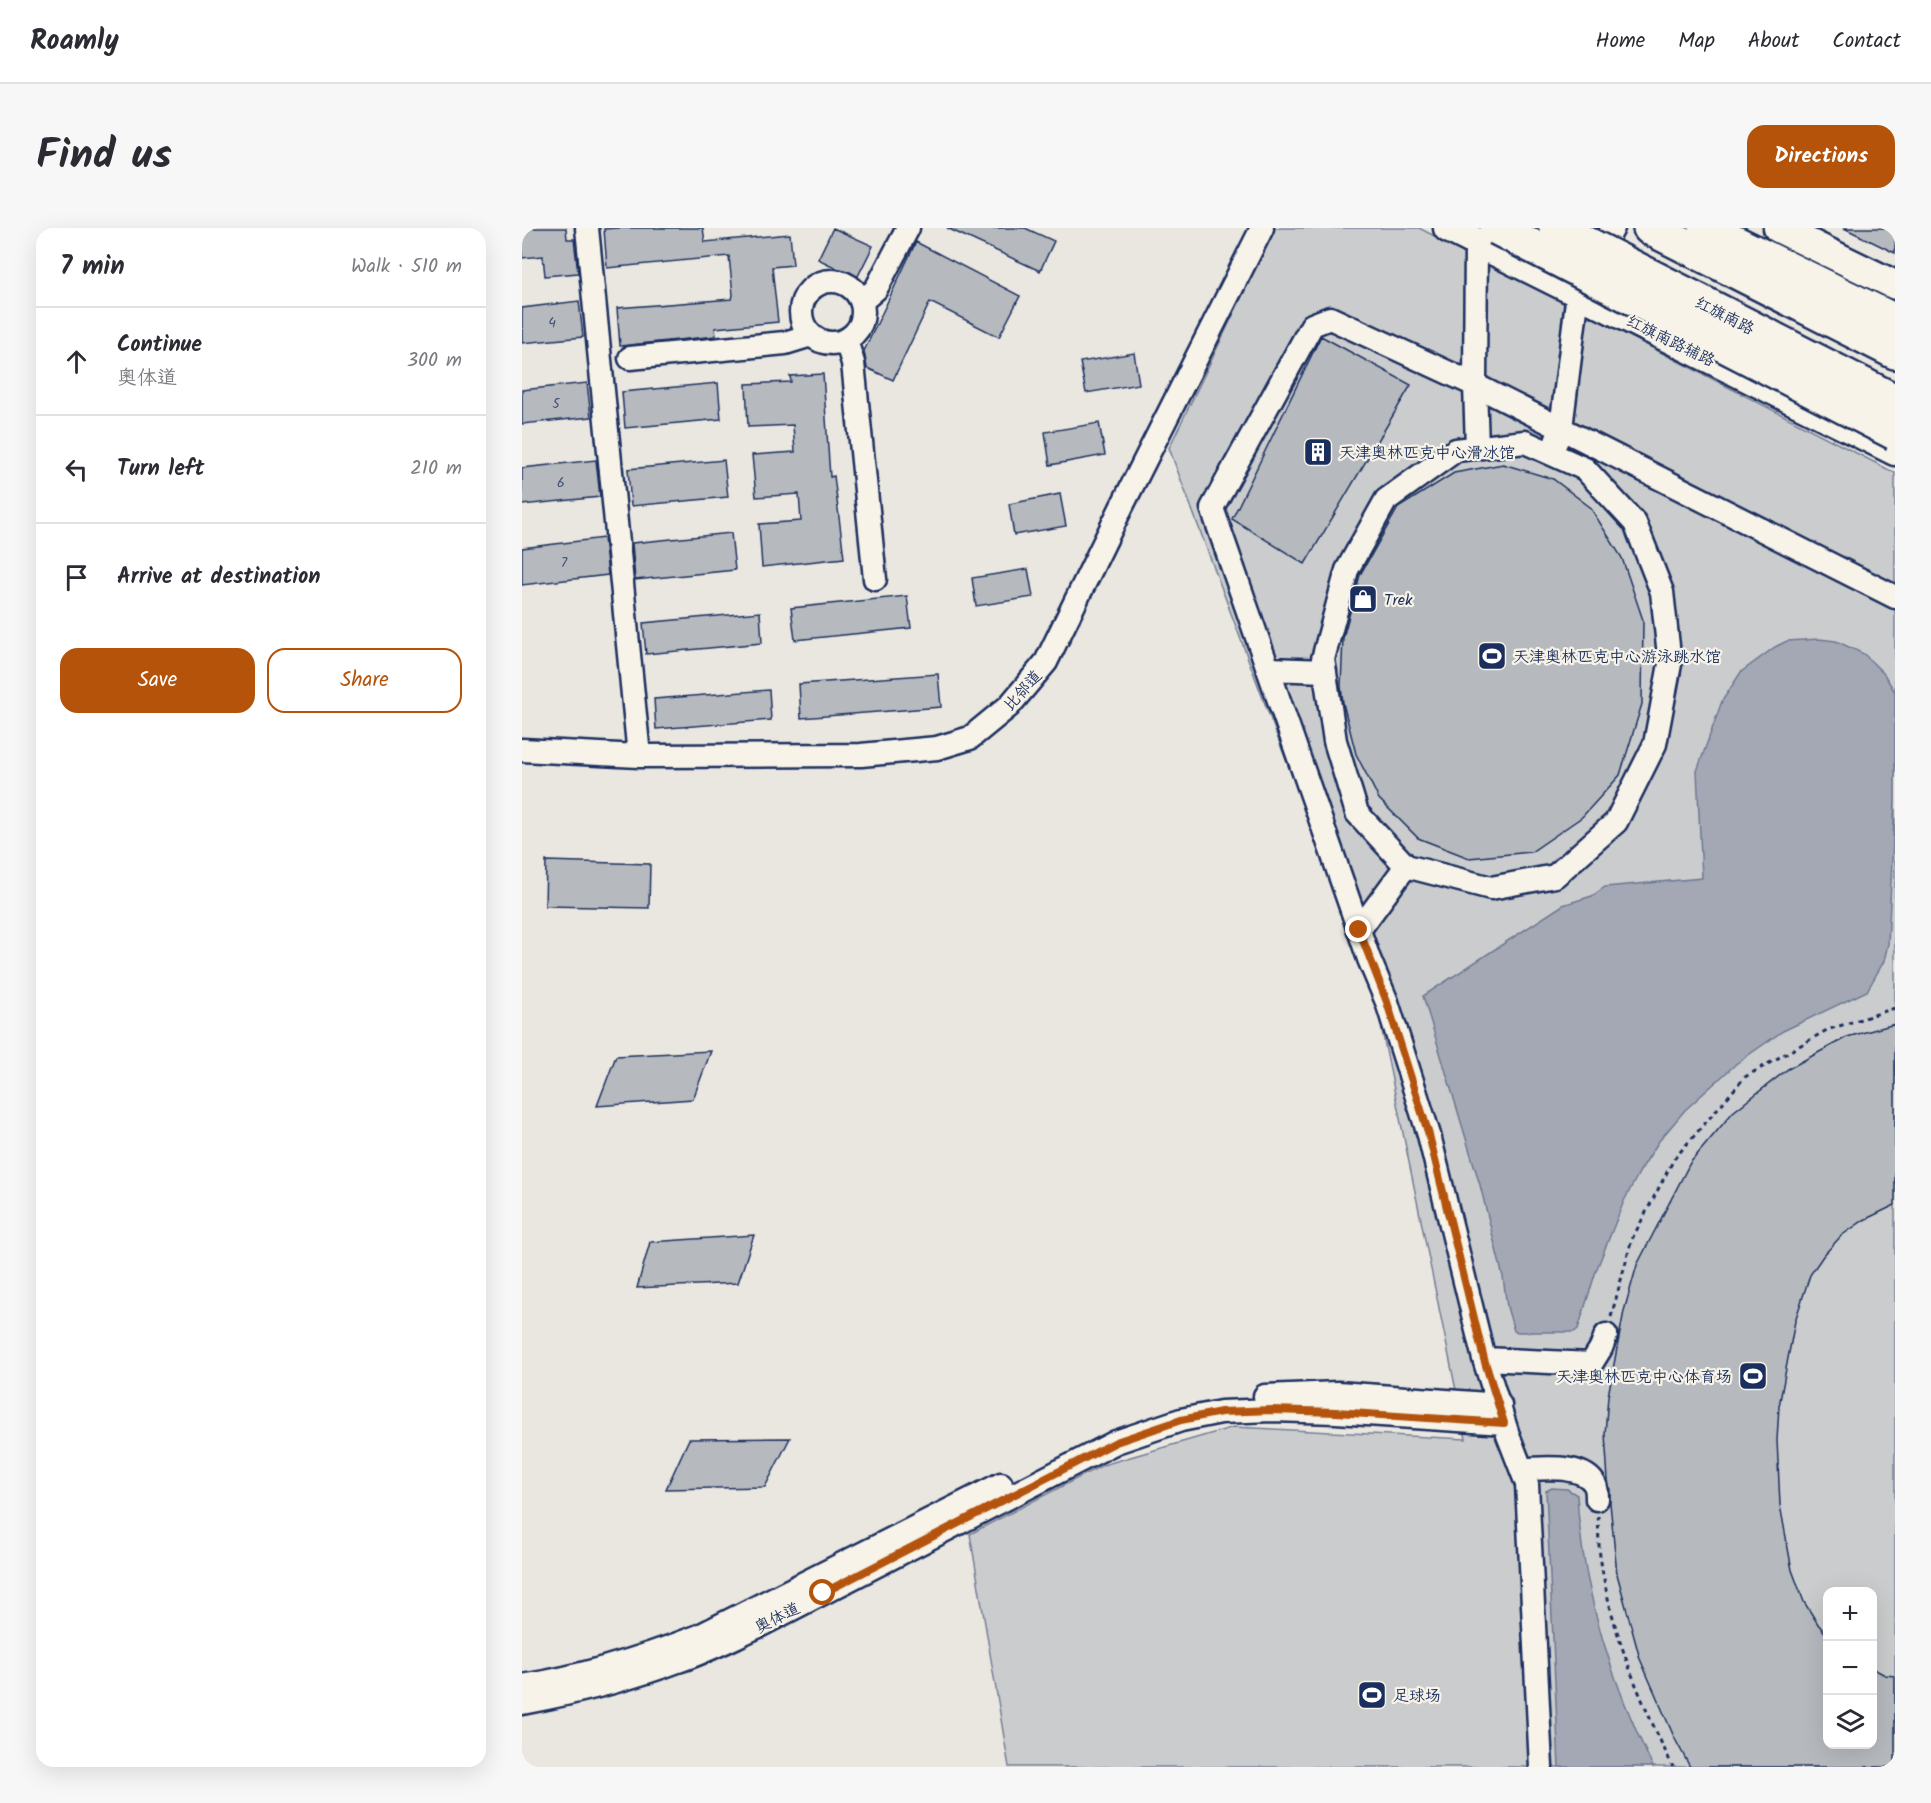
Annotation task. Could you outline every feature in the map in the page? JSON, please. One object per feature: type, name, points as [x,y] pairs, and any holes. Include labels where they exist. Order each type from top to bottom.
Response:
[{"type":"highway","name":"红旗南路","points":[[1556,228],[1895,401]]},
{"type":"highway","points":[[1650,228],[1895,352]]},
{"type":"highway","points":[[1706,228],[1895,321]]},
{"type":"highway","points":[[1498,237],[1565,255],[1655,294],[1714,310]]},
{"type":"highway","points":[[1498,237],[1890,443]]},
{"type":"main road","name":"红旗南路辅路","points":[[1448,228],[1498,237],[1578,293],[1890,443]]},
{"type":"main road","points":[[1778,228],[1895,285]]},
{"type":"street","points":[[588,228],[639,756]]},
{"type":"street","points":[[862,301],[876,290],[908,228]]},
{"type":"street","name":"比邻道","points":[[522,750],[639,756],[861,755],[937,748],[970,738],[1009,706],[1046,662],[1262,228]]},
{"type":"street","points":[[1553,455],[1561,428],[1578,293],[1613,228]]},
{"type":"street","points":[[1477,448],[1475,385],[1498,237]]},
{"type":"street","points":[[830,281],[839,282],[856,292],[862,301],[864,311],[858,331],[846,340],[830,344],[811,335],[804,327],[801,317],[801,306],[811,289],[830,281]]},
{"type":"street","points":[[1541,1767],[1527,1484],[1484,1359],[1429,1135],[1387,1002],[1359,930],[1212,508],[1312,325],[1330,318],[1475,385],[1895,597]]},
{"type":"street","points":[[630,358],[785,343],[811,335]]},
{"type":"street","points":[[846,340],[852,363],[875,579]]},
{"type":"street","points":[[1890,443],[1895,416]]},
{"type":"street","points":[[1524,442],[1585,469],[1635,523],[1662,592],[1670,664],[1655,744],[1616,822],[1555,876],[1491,888],[1406,866],[1357,813],[1335,741],[1323,659],[1347,570],[1386,500],[1456,450],[1477,448],[1524,442]]},
{"type":"street","points":[[1269,669],[1325,671]]},
{"type":"street","points":[[1359,930],[1406,866]]},
{"type":"street","points":[[1484,1359],[1591,1364],[1606,1335]]},
{"type":"street","points":[[522,1686],[624,1662],[699,1636],[1114,1426],[1167,1408],[1214,1399],[1338,1393],[1502,1414]]},
{"type":"street","name":"奥体道","points":[[522,1703],[651,1670],[705,1651],[759,1626],[1116,1442],[1181,1420],[1221,1412],[1272,1410],[1502,1414]]},
{"type":"street","points":[[1522,1469],[1569,1469],[1584,1474],[1595,1485],[1597,1499]]},
{"type":"path","points":[[1606,1335],[1632,1239],[1674,1159],[1737,1086],[1745,1077],[1827,1030],[1895,1007]]},
{"type":"path","points":[[1597,1499],[1601,1562],[1618,1635],[1646,1713],[1673,1767]]},
{"type":"shaded area","points":[[1275,228],[1419,228],[1895,473],[1895,1767],[1009,1767],[970,1534],[1103,1465],[1234,1427],[1466,1439],[1375,997],[1169,448]]},
{"type":"shaded area","points":[[1819,639],[1836,641],[1864,654],[1884,674],[1895,692],[1895,799],[1888,944],[1884,961],[1867,991],[1783,1031],[1737,1063],[1685,1110],[1659,1141],[1624,1201],[1596,1271],[1578,1329],[1574,1332],[1514,1331],[1480,1185],[1423,996],[1563,905],[1592,896],[1605,887],[1702,878],[1697,771],[1722,701],[1741,672],[1775,647],[1787,641]]},
{"type":"shaded area","points":[[1552,1488],[1567,1489],[1577,1495],[1585,1566],[1601,1635],[1624,1702],[1653,1767],[1559,1767],[1546,1491]]},
{"type":"building","points":[[522,228],[566,228],[567,239],[574,239],[578,273],[545,276],[543,256],[522,258]]},
{"type":"building","points":[[703,228],[705,242],[790,234],[793,265],[772,267],[778,322],[715,328],[716,336],[620,346],[617,308],[732,299],[733,295],[729,256],[607,268],[604,229]]},
{"type":"building","points":[[833,228],[873,246],[857,278],[818,259]]},
{"type":"building","points":[[947,228],[1025,228],[1054,241],[1040,271]]},
{"type":"building","points":[[1844,228],[1895,228],[1895,253]]},
{"type":"building","points":[[916,242],[1020,296],[999,337],[930,302],[893,380],[867,368],[864,351]]},
{"type":"building","points":[[579,301],[583,337],[522,343],[522,308]]},
{"type":"building","name":"天津奥林匹克中心滑冰馆","points":[[1321,336],[1411,385],[1305,564],[1232,519]]},
{"type":"building","points":[[1134,353],[1139,384],[1086,393],[1080,362]]},
{"type":"building","points":[[823,374],[830,477],[834,476],[844,558],[762,567],[759,524],[801,521],[799,494],[756,497],[752,455],[795,452],[793,425],[748,427],[746,384],[791,382],[790,376]]},
{"type":"building","points":[[587,383],[591,417],[522,424],[522,390]]},
{"type":"building","points":[[718,383],[721,419],[625,428],[622,392]]},
{"type":"building","points":[[1099,423],[1105,455],[1050,465],[1045,432]]},
{"type":"building","points":[[596,460],[600,497],[522,505],[522,468]]},
{"type":"building","points":[[724,460],[728,497],[631,506],[628,469]]},
{"type":"building","name":"天津奥林匹克中心游泳跳水馆","points":[[1503,464],[1553,479],[1590,507],[1622,558],[1643,620],[1642,704],[1620,775],[1582,817],[1531,852],[1469,858],[1418,838],[1379,799],[1356,754],[1343,703],[1341,686],[1343,638],[1360,575],[1398,508],[1454,473]]},
{"type":"building","points":[[1060,494],[1066,526],[1014,535],[1009,504]]},
{"type":"building","points":[[731,533],[735,570],[635,580],[632,543]]},
{"type":"building","points":[[604,538],[608,575],[522,585],[522,548]]},
{"type":"building","points":[[1028,569],[1033,597],[976,606],[972,578]]},
{"type":"building","points":[[907,596],[911,628],[795,640],[791,608]]},
{"type":"building","points":[[760,612],[762,643],[646,654],[643,623]]},
{"type":"building","points":[[938,674],[941,707],[801,718],[799,684]]},
{"type":"building","points":[[769,690],[771,720],[656,729],[654,699]]},
{"type":"building","points":[[546,861],[650,864],[649,908],[545,906]]},
{"type":"building","name":"天津奥林匹克中心体育场","points":[[1895,1024],[1895,1205],[1864,1220],[1841,1236],[1810,1275],[1795,1321],[1779,1406],[1777,1440],[1780,1505],[1792,1570],[1804,1602],[1823,1630],[1823,1749],[1877,1749],[1877,1671],[1885,1675],[1895,1676],[1895,1767],[1690,1767],[1675,1739],[1640,1659],[1617,1574],[1605,1434],[1608,1396],[1624,1311],[1637,1265],[1690,1163],[1733,1112],[1788,1069],[1847,1037]]},
{"type":"building","points":[[711,1051],[693,1099],[597,1106],[616,1056]]},
{"type":"building","points":[[754,1235],[738,1283],[637,1288],[650,1242]]},
{"type":"building","points":[[790,1438],[765,1487],[666,1489],[689,1439]]},
{"type":"place","name":"天津奥林匹克中心滑冰馆","points":[[1318,452]]},
{"type":"place","name":"Trek","points":[[1363,599]]},
{"type":"place","name":"天津奥林匹克中心游泳跳水馆","points":[[1492,656]]},
{"type":"place","name":"天津奥林匹克中心体育场","points":[[1753,1376]]},
{"type":"place","name":"足球场","points":[[1372,1695]]},
{"type":"route","points":[[823,1593],[1116,1442],[1181,1420],[1221,1412],[1272,1410],[1504,1423],[1484,1359],[1429,1135],[1387,1002],[1359,930]]}]
